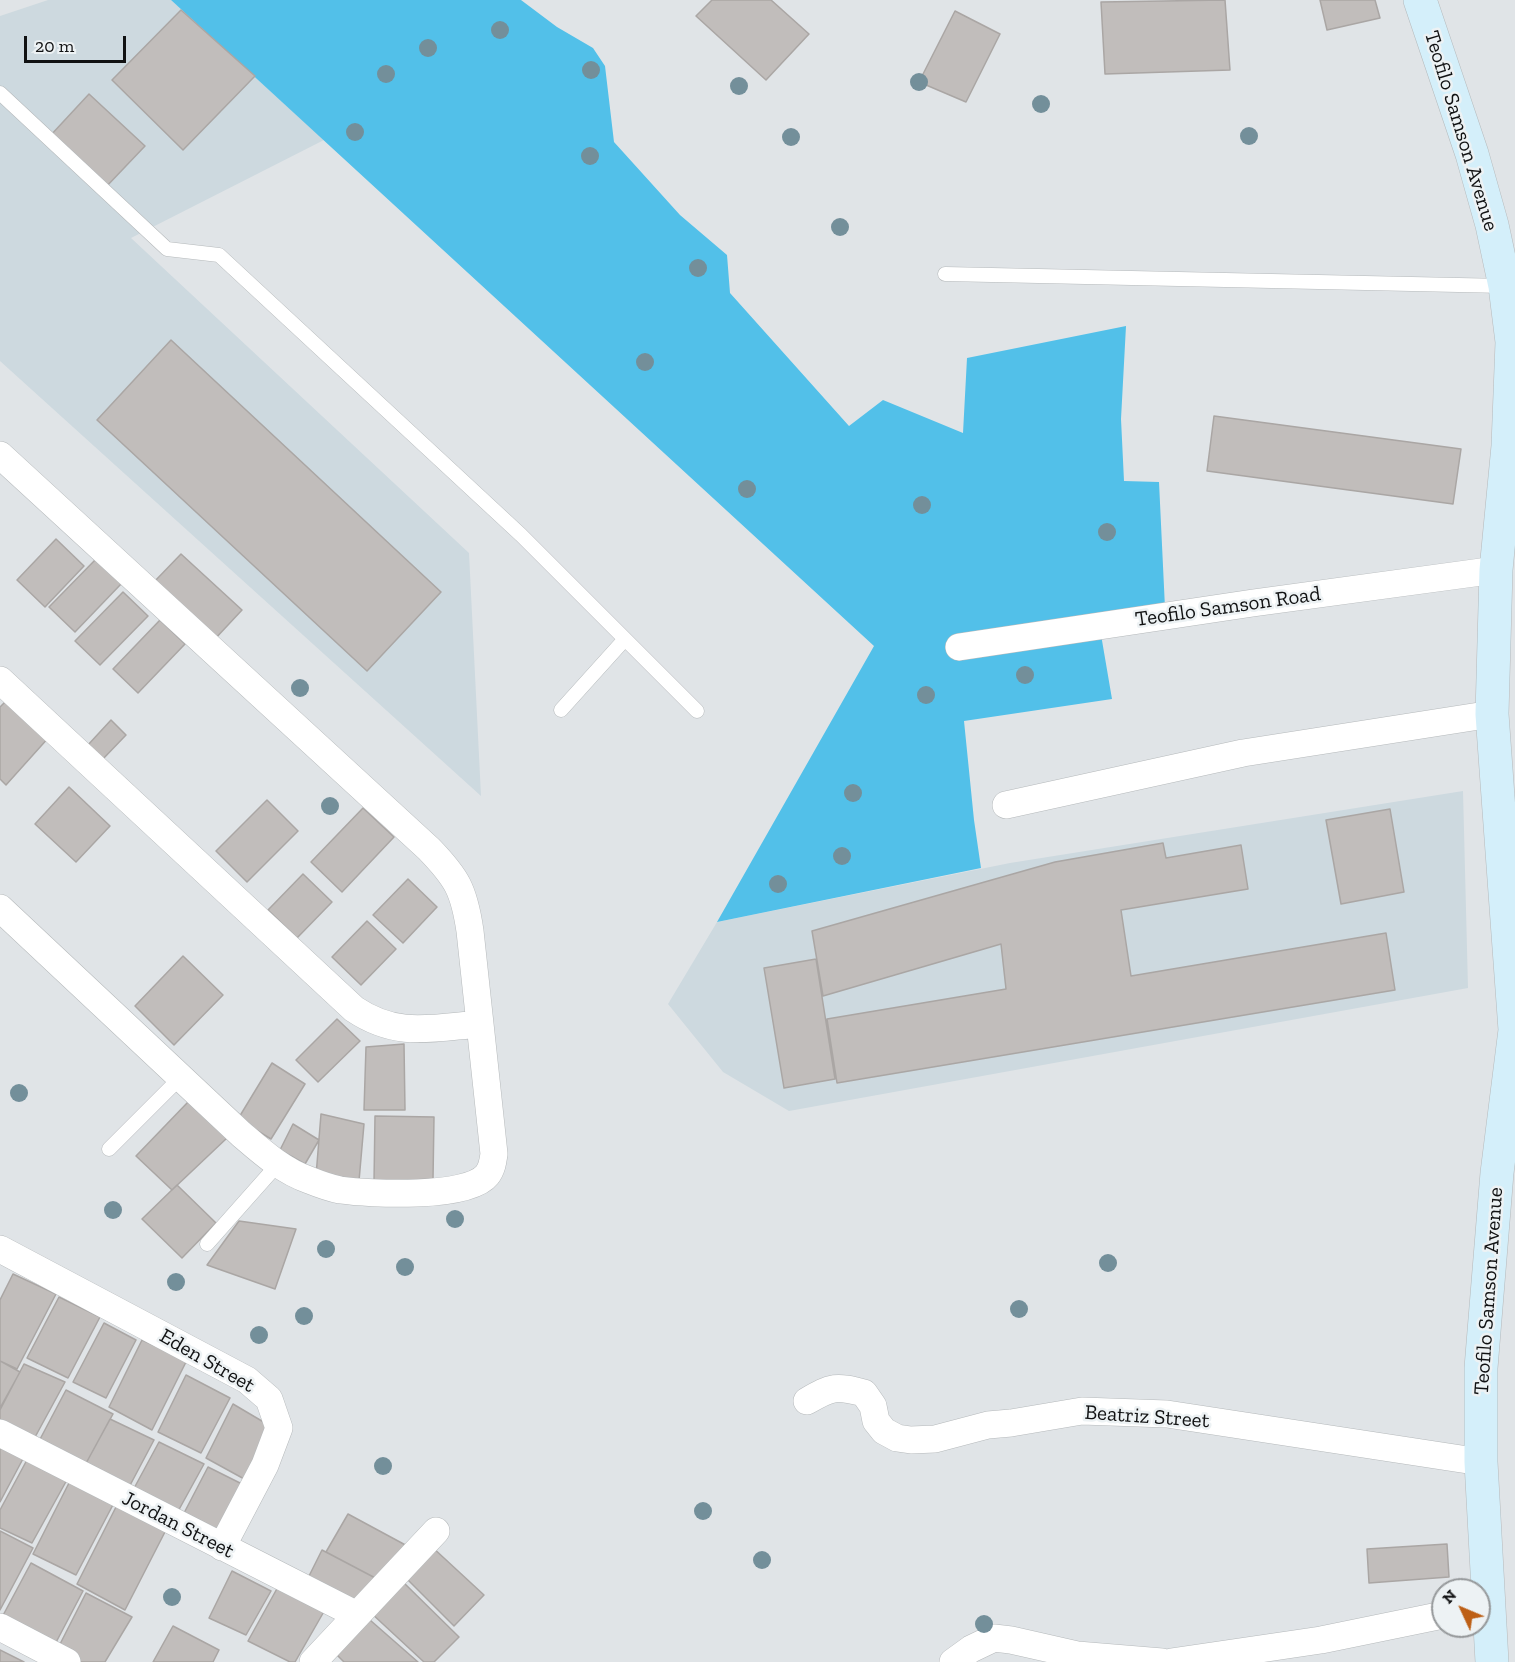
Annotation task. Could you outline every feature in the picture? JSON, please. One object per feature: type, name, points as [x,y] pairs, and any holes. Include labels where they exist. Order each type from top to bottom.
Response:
[{"type":"main road","name":"Teofilo Samson Avenue","points":[[1420,0],[1472,154],[1492,225],[1505,286],[1512,342],[1513,389],[1496,570],[1492,714],[1510,910],[1515,1030],[1497,1173],[1481,1368],[1483,1578]]},
{"type":"main road","name":"Teofilo Samson Avenue","points":[[1489,1638],[1492,1662]]},
{"type":"street","points":[[0,455],[448,868],[460,886],[466,904],[494,1154],[493,1165],[479,1182],[465,1187],[424,1193],[376,1193],[338,1189],[308,1180],[278,1164],[241,1134],[0,908]]},
{"type":"street","name":"Teofilo Samson Road","points":[[959,647],[1253,603],[1496,570]]},
{"type":"street","points":[[0,680],[354,1009],[370,1020],[407,1030],[480,1024]]},
{"type":"street","points":[[1006,805],[1243,753],[1492,714]]},
{"type":"street","name":"Eden Street","points":[[0,1249],[247,1380],[269,1399],[279,1428],[264,1465],[222,1547]]},
{"type":"street","name":"Beatriz Street","points":[[807,1401],[826,1390],[839,1387],[864,1393],[873,1406],[876,1421],[884,1431],[897,1438],[911,1440],[934,1440],[988,1425],[1082,1411],[1167,1414],[1481,1462]]},
{"type":"street","name":"Jordan Street","points":[[0,1433],[357,1616]]},
{"type":"street","points":[[313,1662],[436,1531]]},
{"type":"street","points":[[1171,1662],[1321,1640],[1431,1617]]},
{"type":"street","points":[[0,1627],[63,1661]]},
{"type":"street","points":[[953,1662],[971,1649],[994,1638],[1077,1655],[1162,1662]]},
{"type":"lane","points":[[0,93],[167,249],[219,255],[521,535],[697,711]]},
{"type":"lane","points":[[945,274],[1505,286]]},
{"type":"lane","points":[[561,710],[625,639]]},
{"type":"lane","points":[[109,1149],[182,1077]]},
{"type":"lane","points":[[207,1244],[278,1164]]},
{"type":"shaded area","points":[[48,0],[171,0],[324,140],[131,238],[469,553],[481,796],[0,361],[0,16]]},
{"type":"shaded area","points":[[171,0],[521,0],[557,27],[593,48],[605,66],[614,142],[680,215],[727,255],[730,293],[849,426],[883,400],[963,433],[967,358],[1126,326],[1121,419],[1124,481],[1159,482],[1165,608],[1098,617],[1112,699],[964,721],[981,868],[717,922],[874,646]]},
{"type":"shaded area","points":[[1463,791],[1468,988],[789,1111],[723,1072],[668,1004],[717,922],[1010,863]]},
{"type":"building","points":[[712,0],[771,0],[809,34],[766,80],[696,16]]},
{"type":"building","points":[[1225,0],[1230,70],[1105,74],[1101,2]]},
{"type":"building","points":[[1320,0],[1375,0],[1380,18],[1327,30]]},
{"type":"building","points":[[181,10],[255,76],[183,150],[112,80]]},
{"type":"building","points":[[955,11],[1000,34],[966,102],[919,82]]},
{"type":"building","points":[[89,94],[145,146],[105,188],[50,136]]},
{"type":"building","points":[[171,340],[441,592],[367,671],[97,420]]},
{"type":"building","points":[[1214,416],[1461,449],[1453,504],[1207,471]]},
{"type":"building","points":[[56,539],[84,566],[45,607],[17,580]]},
{"type":"building","points":[[181,554],[242,610],[214,640],[153,583]]},
{"type":"building","points":[[96,559],[122,583],[75,632],[49,607]]},
{"type":"building","points":[[123,592],[148,616],[100,665],[75,641]]},
{"type":"building","points":[[160,620],[185,644],[138,693],[113,669]]},
{"type":"building","points":[[9,698],[50,736],[6,785],[0,779],[0,707]]},
{"type":"building","points":[[111,720],[126,735],[102,760],[87,746]]},
{"type":"building","points":[[69,787],[110,826],[76,862],[35,824]]},
{"type":"building","points":[[267,800],[298,831],[247,882],[216,851]]},
{"type":"building","points":[[363,808],[394,837],[342,892],[311,862]]},
{"type":"building","points":[[1390,809],[1404,892],[1341,904],[1326,820]]},
{"type":"building","points":[[1163,843],[1166,858],[1241,845],[1248,889],[1121,910],[1131,976],[1386,933],[1395,990],[837,1083],[827,1019],[1006,989],[1001,944],[823,996],[812,931],[1055,862]]},
{"type":"building","points":[[303,874],[332,902],[297,938],[268,910]]},
{"type":"building","points":[[408,879],[437,907],[403,943],[373,915]]},
{"type":"building","points":[[367,921],[396,949],[361,985],[332,957]]},
{"type":"building","points":[[183,956],[223,995],[174,1045],[135,1006]]},
{"type":"building","points":[[816,959],[835,1079],[784,1088],[764,968]]},
{"type":"building","points":[[337,1019],[360,1041],[318,1082],[296,1060]]},
{"type":"building","points":[[404,1044],[405,1110],[364,1110],[366,1047]]},
{"type":"building","points":[[272,1063],[305,1084],[271,1139],[238,1119]]},
{"type":"building","points":[[188,1102],[227,1138],[172,1190],[136,1156]]},
{"type":"building","points":[[321,1114],[364,1124],[359,1181],[316,1176]]},
{"type":"building","points":[[375,1116],[434,1117],[433,1179],[374,1182]]},
{"type":"building","points":[[293,1124],[319,1140],[305,1164],[280,1150]]},
{"type":"building","points":[[177,1185],[216,1223],[182,1258],[142,1219]]},
{"type":"building","points":[[239,1221],[296,1229],[275,1289],[207,1265]]},
{"type":"building","points":[[13,1274],[56,1294],[17,1369],[0,1361],[0,1300]]},
{"type":"building","points":[[59,1297],[100,1317],[68,1378],[27,1358]]},
{"type":"building","points":[[104,1323],[136,1340],[106,1398],[73,1382]]},
{"type":"building","points":[[142,1340],[187,1360],[152,1430],[109,1407]]},
{"type":"building","points":[[0,1361],[20,1372],[0,1408]]},
{"type":"building","points":[[24,1364],[65,1382],[34,1439],[0,1422],[0,1410]]},
{"type":"building","points":[[186,1375],[230,1398],[201,1453],[158,1432]]},
{"type":"building","points":[[66,1390],[113,1414],[84,1467],[38,1443]]},
{"type":"building","points":[[233,1404],[272,1427],[246,1480],[206,1458]]},
{"type":"building","points":[[110,1419],[154,1440],[127,1491],[84,1467]]},
{"type":"building","points":[[0,1442],[25,1455],[0,1502]]},
{"type":"building","points":[[159,1442],[204,1464],[176,1515],[132,1492]]},
{"type":"building","points":[[28,1458],[68,1478],[32,1543],[0,1528],[0,1510]]},
{"type":"building","points":[[208,1467],[242,1484],[218,1534],[183,1515]]},
{"type":"building","points":[[71,1479],[115,1501],[76,1575],[33,1554]]},
{"type":"building","points":[[117,1505],[167,1528],[125,1610],[77,1584]]},
{"type":"building","points":[[348,1514],[411,1548],[381,1581],[326,1552]]},
{"type":"building","points":[[0,1531],[33,1548],[0,1610]]},
{"type":"building","points":[[1447,1544],[1449,1577],[1369,1583],[1367,1549]]},
{"type":"building","points":[[431,1546],[484,1595],[454,1626],[404,1576]]},
{"type":"building","points":[[322,1550],[381,1581],[356,1609],[306,1582]]},
{"type":"building","points":[[31,1563],[83,1591],[52,1650],[0,1621]]},
{"type":"building","points":[[232,1571],[271,1591],[246,1635],[209,1618]]},
{"type":"building","points":[[401,1580],[459,1637],[434,1662],[424,1662],[370,1612]]},
{"type":"building","points":[[279,1585],[326,1608],[295,1662],[290,1662],[248,1641]]},
{"type":"building","points":[[86,1593],[132,1617],[105,1662],[79,1662],[57,1650]]},
{"type":"building","points":[[370,1620],[418,1662],[344,1662],[337,1655]]},
{"type":"building","points":[[173,1626],[219,1650],[213,1662],[153,1662]]},
{"type":"building","points":[[0,1650],[24,1662],[0,1662]]}]
